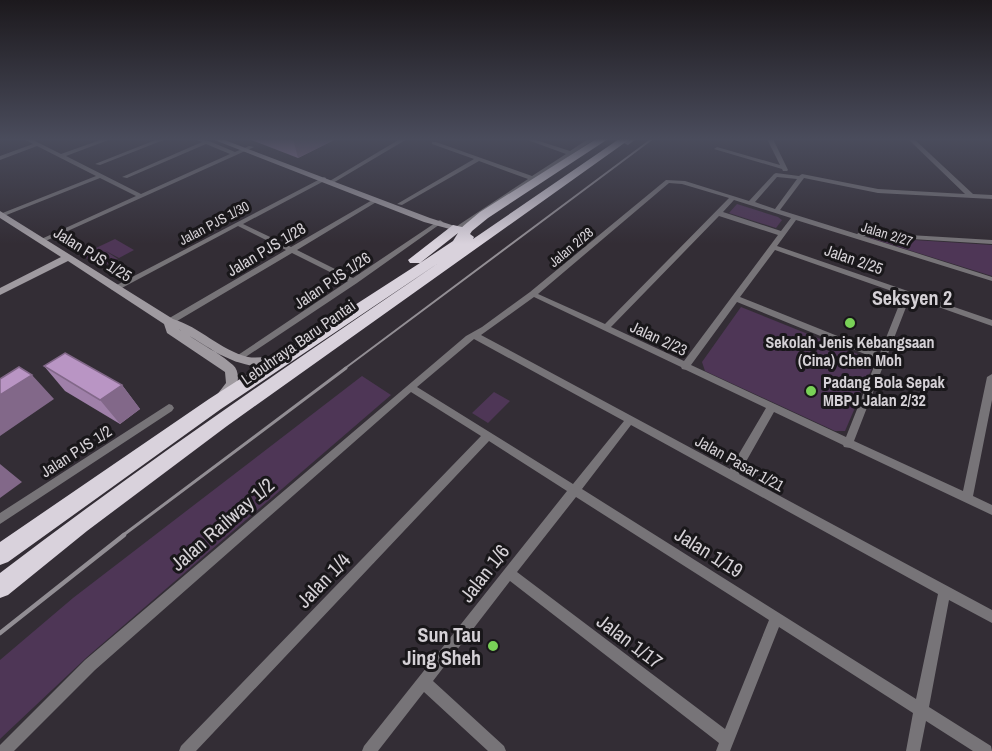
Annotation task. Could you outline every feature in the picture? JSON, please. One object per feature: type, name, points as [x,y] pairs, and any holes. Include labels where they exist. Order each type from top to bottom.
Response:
[{"type":"highway","points":[[456,245],[467,229],[484,215],[548,174]]},
{"type":"highway","name":"Lebuhraya Baru Pantai","points":[[0,587],[282,360],[562,174]]},
{"type":"highway","name":"Lebuhraya Baru Pantai","points":[[0,555],[478,244],[580,174]]},
{"type":"highway","points":[[218,413],[284,387],[373,329],[583,174]]},
{"type":"highway","points":[[375,298],[405,268],[457,228]]},
{"type":"street","points":[[96,174],[138,195]]},
{"type":"street","points":[[125,177],[132,174]]},
{"type":"street","points":[[38,239],[188,174]]},
{"type":"street","points":[[320,174],[432,216],[440,222]]},
{"type":"street","name":"Jalan PJS 1/30","points":[[115,288],[343,174]]},
{"type":"street","points":[[400,204],[452,174]]},
{"type":"street","points":[[521,174],[532,178]]},
{"type":"street","points":[[334,179],[376,200],[428,220],[457,228],[538,174]]},
{"type":"street","points":[[948,174],[974,198],[992,202]]},
{"type":"street","points":[[750,204],[776,175],[788,175],[862,194],[992,197]]},
{"type":"street","points":[[1,215],[100,176]]},
{"type":"street","points":[[776,212],[800,178]]},
{"type":"street","name":"Jalan 2/28","points":[[474,335],[533,294],[666,182],[683,182]]},
{"type":"street","name":"Jalan 2/27","points":[[683,182],[992,279]]},
{"type":"street","points":[[605,329],[733,198]]},
{"type":"street","name":"Jalan PJS 1/28","points":[[169,322],[376,200]]},
{"type":"street","points":[[718,213],[782,234]]},
{"type":"street","name":"Jalan PJS 1/25","points":[[1,215],[169,322],[179,325],[238,359],[248,364],[282,360]]},
{"type":"street","points":[[685,367],[795,218]]},
{"type":"street","name":"Jalan PJS 1/26","points":[[238,359],[440,222]]},
{"type":"street","points":[[239,224],[354,281]]},
{"type":"street","points":[[847,234],[992,242]]},
{"type":"street","name":"Jalan 2/25","points":[[773,247],[992,323]]},
{"type":"street","points":[[0,287],[65,257]]},
{"type":"street","points":[[0,292],[65,257]]},
{"type":"street","name":"Jalan 2/23","points":[[533,294],[771,408],[992,510]]},
{"type":"street","points":[[848,444],[908,294]]},
{"type":"street","points":[[735,298],[883,358]]},
{"type":"street","name":"Jalan PJS 1/25","points":[[169,322],[171,330],[230,369],[233,375],[232,385],[218,413]]},
{"type":"street","name":"Jalan Railway 1/2","points":[[4,751],[90,665],[474,335]]},
{"type":"street","name":"Jalan Pasar 1/21","points":[[474,335],[992,617]]},
{"type":"street","points":[[967,499],[992,377]]},
{"type":"street","name":"Jalan 1/19","points":[[411,387],[986,751]]},
{"type":"street","name":"Jalan PJS 1/2","points":[[0,519],[169,408]]},
{"type":"street","points":[[732,476],[771,408]]},
{"type":"street","name":"Jalan 1/6","points":[[369,751],[630,420]]},
{"type":"street","name":"Jalan 1/4","points":[[186,751],[488,436]]},
{"type":"street","name":"Jalan 1/17","points":[[509,573],[725,746]]},
{"type":"street","points":[[913,751],[945,591]]},
{"type":"street","points":[[725,746],[776,618]]},
{"type":"street","points":[[423,681],[499,751]]},
{"type":"shaded area","points":[[737,204],[782,220],[776,228],[729,213]]},
{"type":"shaded area","points":[[867,237],[992,245],[992,276]]},
{"type":"shaded area","points":[[115,239],[134,250],[119,258],[104,250],[118,259],[101,267],[81,255]]},
{"type":"shaded area","name":"Padang Bola Sepak MBPJ Jalan 2/32","points":[[741,307],[875,361],[845,431],[835,431],[705,371],[702,362]]},
{"type":"shaded area","points":[[362,376],[391,395],[87,657],[0,739],[0,660],[73,598]]},
{"type":"shaded area","points":[[494,392],[510,401],[488,423],[472,413]]},
{"type":"building","points":[[65,353],[122,385],[100,400],[44,366]]},
{"type":"building","points":[[19,367],[32,375],[0,395],[0,379]]},
{"type":"railway","points":[[344,369],[605,174]]},
{"type":"railway","points":[[122,536],[346,368]]},
{"type":"railway","points":[[0,633],[124,535]]},
{"type":"place","name":"Sekolah Jenis Kebangsaan (Cina) Chen Moh","points":[[850,323]]},
{"type":"place","name":"Padang Bola Sepak MBPJ Jalan 2/32","points":[[811,391]]},
{"type":"place","name":"Sun Tau Jing Sheh","points":[[493,646]]},
{"type":"district","name":"Seksyen 2","points":[[912,297]]}]
